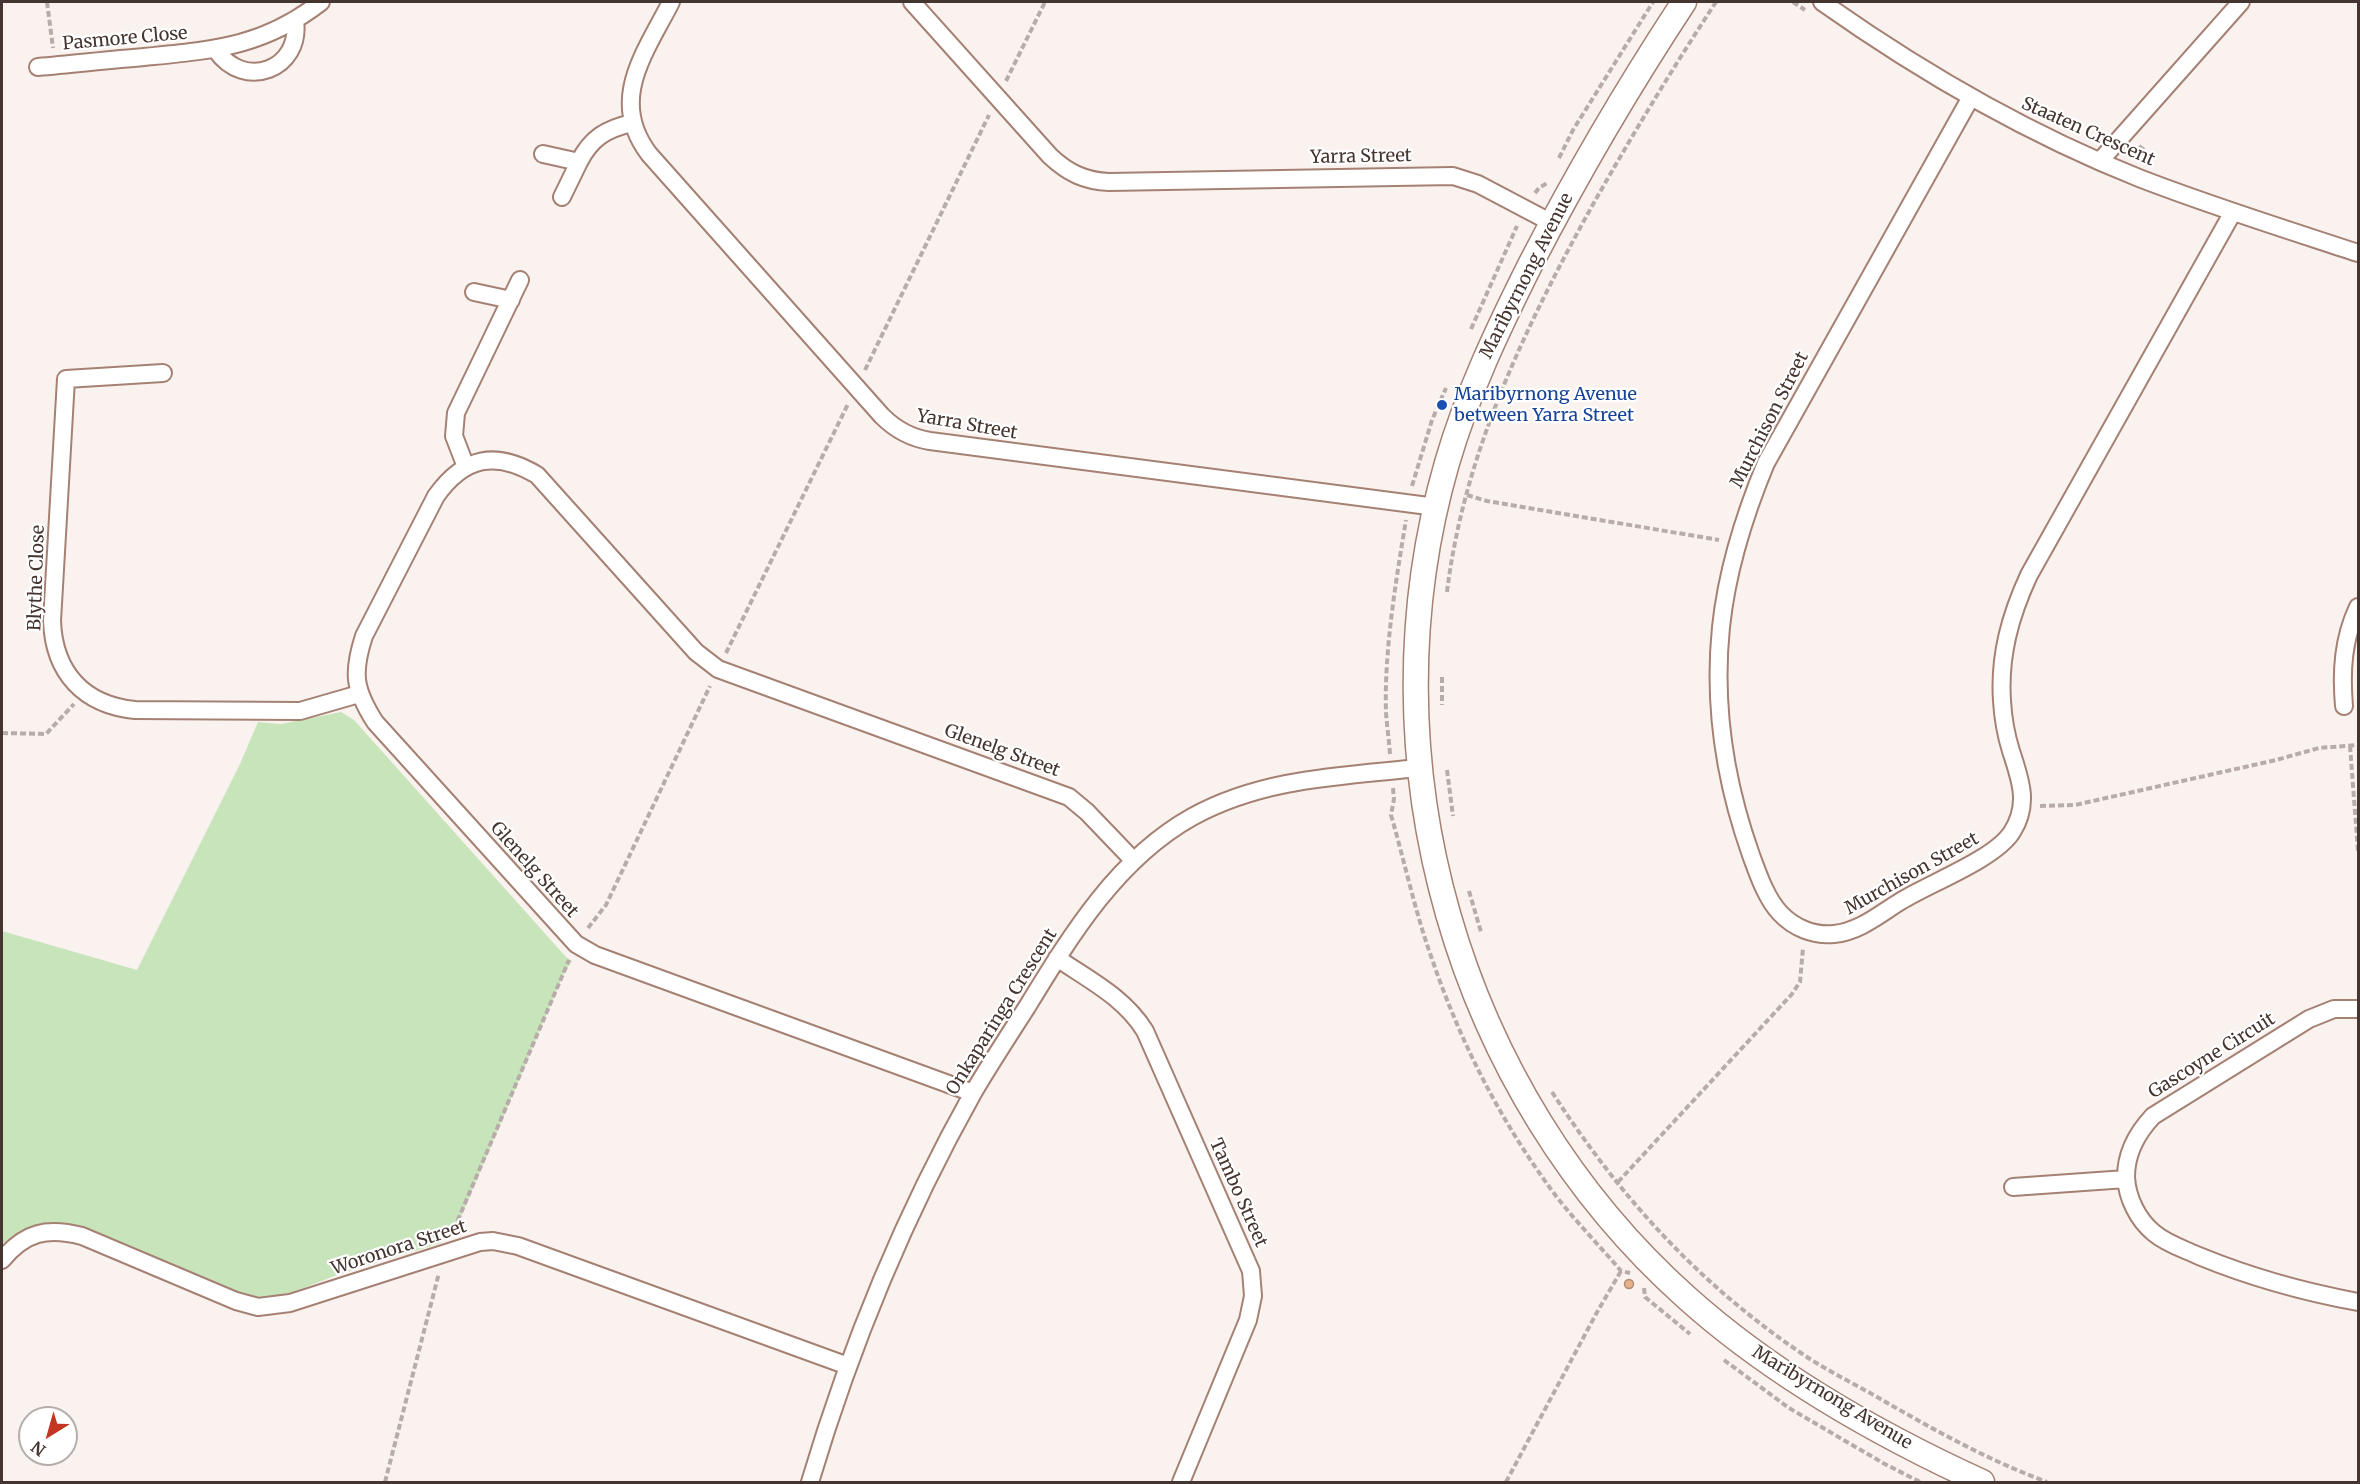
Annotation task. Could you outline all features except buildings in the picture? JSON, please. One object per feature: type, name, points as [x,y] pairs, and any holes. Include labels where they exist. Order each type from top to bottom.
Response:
[{"type":"street","name":"Pasmore Close","points":[[38,67],[216,50],[257,39],[295,20],[321,2]]},
{"type":"street","name":"Yarra Street","points":[[671,2],[633,79],[629,101],[635,134],[649,154],[890,424],[919,439],[1436,507]]},
{"type":"street","name":"Yarra Street","points":[[912,2],[1060,165],[1077,175],[1096,181],[1440,175],[1466,179],[1552,223]]},
{"type":"street","name":"Maribyrnong Avenue","points":[[1684,2],[1618,105],[1552,223],[1479,373],[1459,424],[1442,483],[1422,583],[1417,637],[1416,692],[1419,768],[1436,871],[1458,950],[1474,993],[1492,1036],[1519,1087],[1562,1156],[1590,1194],[1651,1264],[1702,1311],[1756,1354],[1849,1413],[1982,1482]]},
{"type":"street","name":"Staaten Crescent","points":[[1822,2],[1881,43],[1971,97],[2047,137],[2177,192],[2358,253]]},
{"type":"street","points":[[2100,161],[2241,2]]},
{"type":"street","points":[[216,50],[225,61],[237,69],[251,72],[265,71],[283,60],[292,48],[296,34],[295,20]]},
{"type":"street","name":"Murchison Street","points":[[1971,97],[1782,432],[1753,495],[1737,543],[1725,594],[1718,663],[1721,732],[1733,800],[1755,865],[1774,907],[1791,923],[1801,928],[1822,934],[1845,932],[1856,928],[1904,899],[1995,850],[2016,825],[2023,792],[2005,727],[2001,682],[2002,660],[2012,616],[2030,575],[2234,212]]},
{"type":"street","points":[[562,197],[588,146],[600,134],[632,123]]},
{"type":"street","points":[[543,154],[579,162]]},
{"type":"street","points":[[465,466],[454,436],[456,414],[520,280]]},
{"type":"street","points":[[474,292],[511,300]]},
{"type":"street","name":"Blythe Close","points":[[163,373],[66,379],[53,635],[60,661],[66,672],[85,692],[108,705],[128,709],[286,712],[313,708],[359,693]]},
{"type":"street","name":"Glenelg Street","points":[[973,1093],[595,956],[576,944],[375,722],[363,704],[359,693],[356,658],[364,636],[436,496],[448,479],[465,466],[486,460],[518,464],[537,475],[696,652],[718,669],[1069,797],[1087,812],[1133,860]]},
{"type":"street","points":[[2344,706],[2342,671],[2344,652],[2358,607]]},
{"type":"street","name":"Onkaparinga Crescent","points":[[810,1482],[848,1366],[918,1199],[973,1093],[1057,957],[1098,900],[1133,860],[1186,820],[1239,795],[1288,782],[1419,768]]},
{"type":"street","name":"Tambo Street","points":[[1057,957],[1118,999],[1134,1013],[1145,1031],[1251,1271],[1253,1296],[1248,1320],[1181,1482]]},
{"type":"street","name":"Gascoyne Circuit","points":[[2358,1009],[2334,1009],[2309,1019],[2163,1109],[2145,1124],[2135,1139],[2129,1155],[2126,1179],[2132,1202],[2144,1223],[2152,1232],[2172,1244],[2252,1275],[2358,1302]]},
{"type":"street","points":[[2013,1187],[2126,1179]]},
{"type":"street","name":"Woronora Street","points":[[2,1260],[13,1246],[31,1236],[62,1231],[82,1236],[236,1301],[258,1307],[290,1303],[480,1242],[493,1241],[518,1246],[848,1366]]},
{"type":"path","points":[[47,2],[55,66]]},
{"type":"path","points":[[385,1482],[444,1253],[576,944],[606,905],[718,669],[1045,2]]},
{"type":"path","points":[[1557,163],[1573,130],[1653,2]]},
{"type":"path","points":[[1447,594],[1466,495],[1490,421],[1526,332],[1573,241],[1632,136],[1716,2]]},
{"type":"path","points":[[1469,335],[1515,229],[1535,193],[1548,183],[1553,173]]},
{"type":"path","points":[[1448,384],[1432,420],[1416,474],[1399,557],[1386,712],[1394,799],[1391,815],[1431,958],[1471,1055],[1492,1098],[1557,1197],[1621,1271],[1632,1273],[1637,1278]]},
{"type":"path","points":[[1416,474],[1466,495],[1487,501],[1737,543]]},
{"type":"path","points":[[1442,670],[1442,706]]},
{"type":"path","points":[[2,733],[46,734],[85,692]]},
{"type":"path","points":[[2035,805],[2075,805],[2276,760],[2319,748],[2358,745]]},
{"type":"path","points":[[2350,746],[2358,851]]},
{"type":"path","points":[[1446,763],[1454,820]]},
{"type":"path","points":[[1385,792],[1394,799]]},
{"type":"path","points":[[1468,889],[1482,934]]},
{"type":"path","points":[[1618,1182],[1792,994],[1800,982],[1804,944],[1812,946]]},
{"type":"path","points":[[1550,1088],[1572,1123],[1644,1216],[1704,1278],[1747,1314],[1803,1354],[1957,1441],[2047,1482]]},
{"type":"path","points":[[1506,1482],[1621,1271]]},
{"type":"path","points":[[1641,1282],[1644,1286],[1645,1297],[1681,1328],[1696,1337]]},
{"type":"path","points":[[1718,1354],[1731,1368],[1789,1408],[1920,1482]]},
{"type":"green space","points":[[341,712],[354,720],[572,961],[565,971],[460,1219],[441,1243],[337,1275],[288,1294],[256,1299],[73,1225],[54,1224],[35,1227],[17,1234],[2,1245],[2,931],[137,970],[240,764],[258,722],[281,724]]},
{"type":"place","name":"Maribyrnong Avenue between Yarra Street","points":[[1442,405]]}]
